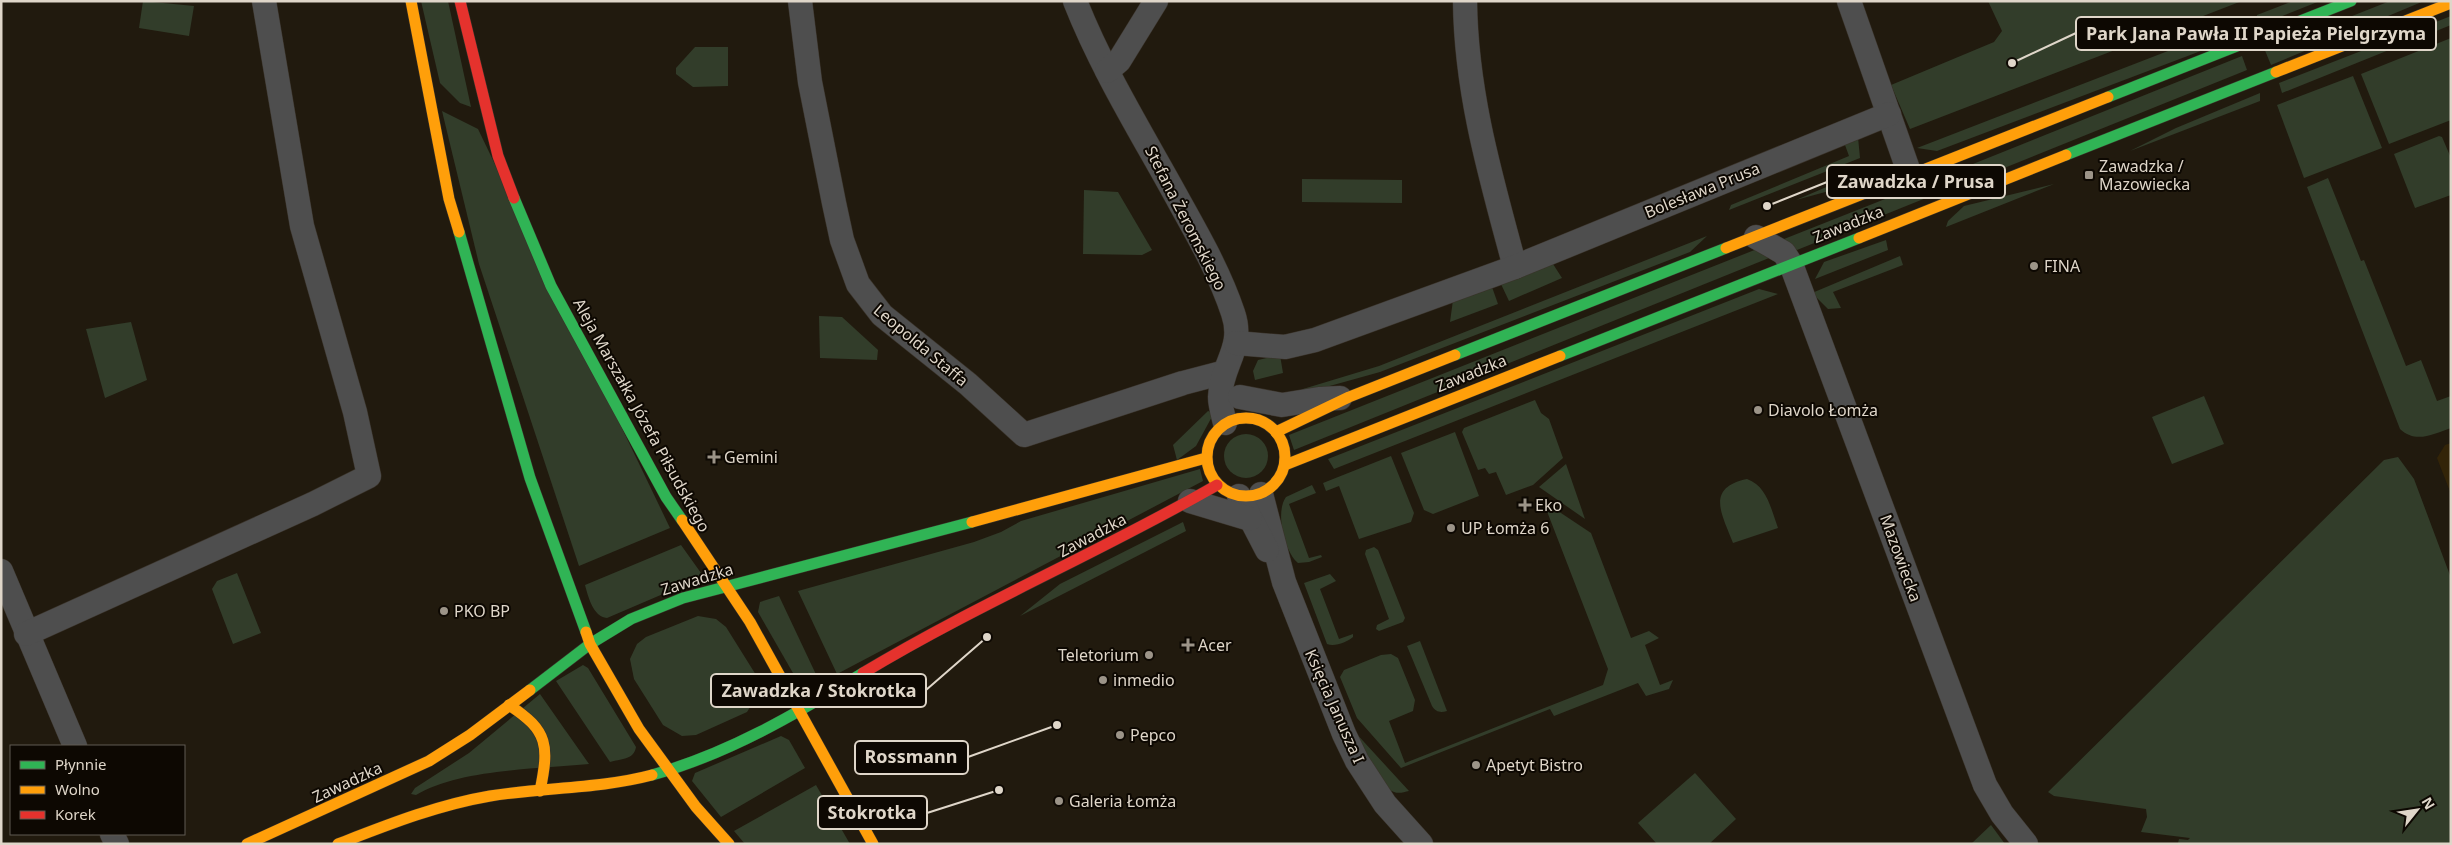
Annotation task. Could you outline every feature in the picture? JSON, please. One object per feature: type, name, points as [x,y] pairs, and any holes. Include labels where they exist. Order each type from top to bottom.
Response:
[{"type":"street","points":[[26,634],[268,525],[370,476],[355,412],[302,226],[264,1]]},
{"type":"street","points":[[411,1],[448,199],[530,478],[590,644],[616,691],[668,770],[696,807],[729,844]]},
{"type":"street","name":"Aleja Marszałka Józefa Piłsudskiego","points":[[460,1],[464,26],[498,156],[514,201],[551,286],[666,497],[750,622],[873,844]]},
{"type":"street","name":"Leopolda Staffa","points":[[800,1],[810,82],[842,240],[858,284],[882,315],[968,384],[1024,435],[1183,383],[1226,372]]},
{"type":"street","name":"Stefana Żeromskiego","points":[[1076,1],[1107,71],[1219,277],[1238,330],[1220,396],[1237,412]]},
{"type":"street","points":[[1107,71],[1119,61],[1156,1]]},
{"type":"street","points":[[1465,1],[1469,79],[1495,194],[1515,267]]},
{"type":"street","points":[[1849,1],[1910,175]]},
{"type":"street","name":"Zawadzka","points":[[1276,432],[1349,397],[2351,1]]},
{"type":"street","name":"Zawadzka","points":[[1285,465],[2451,3]]},
{"type":"street","name":"Bolesława Prusa","points":[[1236,343],[1285,347],[1314,340],[1515,267],[1889,114]]},
{"type":"street","points":[[1756,237],[1784,253],[1791,264]]},
{"type":"street","name":"Mazowiecka","points":[[1791,264],[1985,785],[2002,814],[2026,844]]},
{"type":"street","points":[[1237,412],[1268,424],[1283,442],[1285,465],[1276,482],[1250,495],[1217,485],[1209,472],[1206,458],[1211,438],[1237,412],[1319,399],[1349,397]]},
{"type":"street","name":"Zawadzka","points":[[247,844],[343,802],[429,761],[470,735],[590,644],[631,619],[683,598],[1206,458]]},
{"type":"street","name":"Zawadzka","points":[[338,844],[424,812],[454,803],[492,796],[609,783],[668,770],[765,730],[905,649],[1043,580],[1217,485]]},
{"type":"street","name":"Księcia Janusza I","points":[[1250,495],[1250,519],[1284,582]]},
{"type":"street","name":"Księcia Janusza I","points":[[1250,495],[1326,690],[1357,761],[1385,804],[1421,844]]},
{"type":"street","points":[[1190,501],[1250,519]]},
{"type":"street","points":[[1,571],[26,634],[76,745]]},
{"type":"street","points":[[509,705],[529,717],[543,734],[547,754],[540,791]]},
{"type":"shaded area","points":[[2451,443],[2451,494],[2437,458],[2445,445]]},
{"type":"green space","points":[[143,1],[194,6],[189,36],[139,28]]},
{"type":"green space","points":[[421,1],[448,1],[471,107],[460,103],[440,83]]},
{"type":"green space","points":[[1988,1],[2242,1],[1910,129],[1891,85],[1994,42],[2002,31]]},
{"type":"green space","points":[[2293,1],[2320,1],[2257,26],[2257,15]]},
{"type":"green space","points":[[2390,1],[2424,1],[2271,65],[2264,48],[2294,39]]},
{"type":"green space","points":[[2451,16],[2451,25],[2282,93],[2279,83]]},
{"type":"green space","points":[[2225,29],[2235,38],[1937,151],[1917,148]]},
{"type":"green space","points":[[2451,38],[2451,120],[2389,144],[2361,74]]},
{"type":"green space","points":[[695,47],[728,47],[728,86],[693,87],[676,74],[676,68]]},
{"type":"green space","points":[[2242,56],[2247,70],[1947,191],[1958,170]]},
{"type":"green space","points":[[2353,76],[2382,148],[2304,178],[2277,105]]},
{"type":"green space","points":[[2260,93],[2260,101],[2130,151],[2176,128]]},
{"type":"green space","points":[[442,111],[478,129],[670,528],[579,566],[479,264]]},
{"type":"green space","points":[[2439,136],[2442,137],[2451,158],[2451,195],[2415,208],[2394,154]]},
{"type":"green space","points":[[1858,137],[1860,158],[1729,210],[1731,205],[1849,156],[1845,145]]},
{"type":"green space","points":[[1857,174],[1862,182],[1796,200]]},
{"type":"green space","points":[[2328,178],[2361,261],[2364,260],[2406,366],[2421,360],[2437,401],[2451,396],[2451,428],[2418,437],[2406,434],[2400,429],[2307,187]]},
{"type":"green space","points":[[1302,179],[1402,180],[1402,203],[1302,202]]},
{"type":"green space","points":[[1928,182],[1928,195],[1926,198],[1797,250],[1783,242],[1784,239]]},
{"type":"green space","points":[[2054,184],[1946,227],[1948,221],[1964,206]]},
{"type":"green space","points":[[1084,190],[1118,192],[1152,250],[1142,255],[1083,254]]},
{"type":"green space","points":[[1707,236],[1690,252],[1380,372],[1301,394],[1303,389],[1379,366]]},
{"type":"green space","points":[[1886,240],[1888,250],[1815,279],[1824,262]]},
{"type":"green space","points":[[1757,249],[1774,256],[1294,450],[1289,435]]},
{"type":"green space","points":[[1900,256],[1903,265],[1833,292],[1841,308],[1828,309],[1812,293]]},
{"type":"green space","points":[[1553,264],[1562,278],[1509,301],[1500,282]]},
{"type":"green space","points":[[1492,287],[1498,304],[1450,322],[1453,300]]},
{"type":"green space","points":[[1759,289],[1778,294],[1334,469],[1328,459]]},
{"type":"green space","points":[[819,316],[842,317],[878,350],[877,360],[820,358]]},
{"type":"green space","points":[[131,322],[147,380],[105,398],[86,329]]},
{"type":"green space","points":[[1280,355],[1283,373],[1255,380],[1253,371],[1258,360]]},
{"type":"green space","points":[[2204,396],[2224,444],[2172,464],[2152,417]]},
{"type":"green space","points":[[1535,400],[1541,413],[1549,419],[1563,458],[1533,485],[1506,495],[1496,472],[1489,474],[1485,468],[1478,470],[1462,432],[1464,428]]},
{"type":"green space","points":[[1208,411],[1214,413],[1196,446],[1177,460],[1173,445]]},
{"type":"green space","points":[[1455,432],[1479,496],[1433,514],[1424,510],[1401,453]]},
{"type":"green space","points":[[1246,434],[1258,438],[1264,444],[1268,456],[1264,468],[1258,474],[1246,478],[1234,474],[1228,468],[1224,456],[1228,444],[1234,438]]},
{"type":"green space","points":[[1391,456],[1414,513],[1411,522],[1359,539],[1339,486],[1326,491],[1323,483]]},
{"type":"green space","points":[[2398,457],[2414,479],[2451,578],[2451,844],[2172,844],[2178,843],[2179,839],[2188,840],[2190,838],[2141,832],[2147,817],[2146,809],[2054,796],[2048,792],[2384,460]]},
{"type":"green space","points":[[1566,464],[1585,519],[1539,487]]},
{"type":"green space","points":[[1200,469],[1203,481],[837,674],[798,591],[974,542],[1001,532],[1021,521]]},
{"type":"green space","points":[[1747,479],[1754,482],[1764,493],[1778,528],[1733,543],[1722,512],[1721,496],[1734,483]]},
{"type":"green space","points":[[1312,485],[1316,493],[1289,504],[1309,558],[1321,555],[1322,557],[1309,562],[1298,563],[1285,541],[1281,512],[1286,497]]},
{"type":"green space","points":[[1543,501],[1591,533],[1631,638],[1649,631],[1659,638],[1645,645],[1660,685],[1673,680],[1669,689],[1646,696],[1638,683],[1554,716],[1550,709],[1401,768],[1357,718],[1340,677],[1344,670],[1381,655],[1391,654],[1398,658],[1415,700],[1413,711],[1389,721],[1405,763],[1603,685],[1608,669]]},
{"type":"green space","points":[[1183,522],[1186,531],[1020,616],[1060,584]]},
{"type":"green space","points":[[681,545],[701,573],[698,579],[607,618],[598,614],[590,600],[585,585]]},
{"type":"green space","points":[[1374,547],[1378,550],[1405,618],[1403,622],[1379,631],[1376,629],[1377,625],[1389,619],[1365,554],[1366,550]]},
{"type":"green space","points":[[237,573],[261,633],[233,644],[212,589],[217,581]]},
{"type":"green space","points":[[1330,574],[1336,581],[1320,589],[1339,639],[1353,634],[1353,637],[1348,641],[1334,645],[1327,644],[1304,583]]},
{"type":"green space","points":[[779,596],[821,685],[809,691],[801,687],[758,612],[760,602]]},
{"type":"green space","points":[[698,616],[716,619],[726,627],[756,675],[758,694],[747,712],[696,735],[682,736],[663,725],[634,679],[630,659],[637,644],[646,637]]},
{"type":"green space","points":[[1420,641],[1447,711],[1438,712],[1432,706],[1407,646]]},
{"type":"green space","points":[[583,665],[588,668],[636,747],[630,757],[610,762],[556,681]]},
{"type":"green space","points":[[540,694],[589,764],[476,775],[434,786],[416,795],[411,794],[415,788],[469,753]]},
{"type":"green space","points":[[1353,730],[1409,791],[1400,793],[1388,789],[1370,765]]},
{"type":"green space","points":[[781,736],[789,740],[805,768],[721,817],[692,781],[695,773]]},
{"type":"green space","points":[[1695,773],[1736,819],[1709,844],[1657,844],[1638,823]]},
{"type":"green space","points":[[816,785],[850,844],[745,844],[734,831]]},
{"type":"green space","points":[[1991,825],[2005,844],[1971,844]]},
{"type":"traffic: fast","points":[[2108,97],[2351,1]]},
{"type":"traffic: fast","points":[[2066,155],[2276,72]]},
{"type":"traffic: fast","points":[[514,198],[551,286],[666,497],[682,520]]},
{"type":"traffic: fast","points":[[459,232],[530,478],[586,632]]},
{"type":"traffic: fast","points":[[1560,356],[1859,238]]},
{"type":"traffic: fast","points":[[1455,355],[1726,248]]},
{"type":"traffic: fast","points":[[530,690],[590,644],[631,619],[683,598],[972,522]]},
{"type":"traffic: fast","points":[[652,775],[708,756],[761,732],[863,673]]},
{"type":"traffic: slow","points":[[411,1],[449,199],[459,232]]},
{"type":"traffic: slow","points":[[2276,72],[2451,3]]},
{"type":"traffic: slow","points":[[1726,248],[2108,97]]},
{"type":"traffic: slow","points":[[1859,238],[2066,155]]},
{"type":"traffic: slow","points":[[1276,432],[1349,397],[1455,355]]},
{"type":"traffic: slow","points":[[1285,465],[1560,356]]},
{"type":"traffic: slow","points":[[1238,418],[1254,418],[1268,424],[1279,435],[1285,449],[1285,457],[1285,465],[1279,479],[1268,490],[1254,496],[1238,496],[1224,490],[1213,479],[1207,465],[1207,449],[1213,435],[1224,424],[1238,418]]},
{"type":"traffic: slow","points":[[972,522],[1206,458]]},
{"type":"traffic: slow","points":[[682,520],[750,622],[873,844]]},
{"type":"traffic: slow","points":[[586,632],[590,644],[639,729],[696,807],[729,844]]},
{"type":"traffic: slow","points":[[247,844],[429,761],[470,735],[530,690]]},
{"type":"traffic: slow","points":[[509,705],[532,723],[543,741],[545,762],[540,791]]},
{"type":"traffic: slow","points":[[338,844],[412,816],[470,800],[510,793],[612,783],[652,775]]},
{"type":"traffic: jam","points":[[460,1],[498,156],[514,198]]},
{"type":"traffic: jam","points":[[863,673],[950,624],[1129,533],[1217,485]]},
{"type":"place","name":"Park Jana Pawła II Papieża Pielgrzyma","points":[[2012,63]]},
{"type":"place","name":"Zawadzka / Mazowiecka","points":[[2089,175]]},
{"type":"place","name":"Zawadzka / Prusa","points":[[1767,206]]},
{"type":"place","name":"FINA","points":[[2034,266]]},
{"type":"place","name":"Diavolo Łomża","points":[[1758,410]]},
{"type":"place","name":"Gemini","points":[[714,457]]},
{"type":"place","name":"Eko","points":[[1525,505]]},
{"type":"place","name":"UP Łomża 6","points":[[1451,528]]},
{"type":"place","name":"PKO BP","points":[[444,611]]},
{"type":"place","name":"Zawadzka / Stokrotka","points":[[987,637]]},
{"type":"place","name":"Acer","points":[[1188,645]]},
{"type":"place","name":"Teletorium","points":[[1149,655]]},
{"type":"place","name":"inmedio","points":[[1103,680]]},
{"type":"place","name":"Rossmann","points":[[1057,725]]},
{"type":"place","name":"Pepco","points":[[1120,735]]},
{"type":"place","name":"Apetyt Bistro","points":[[1476,765]]},
{"type":"place","name":"Stokrotka","points":[[999,790]]},
{"type":"place","name":"Galeria Łomża","points":[[1059,801]]}]
